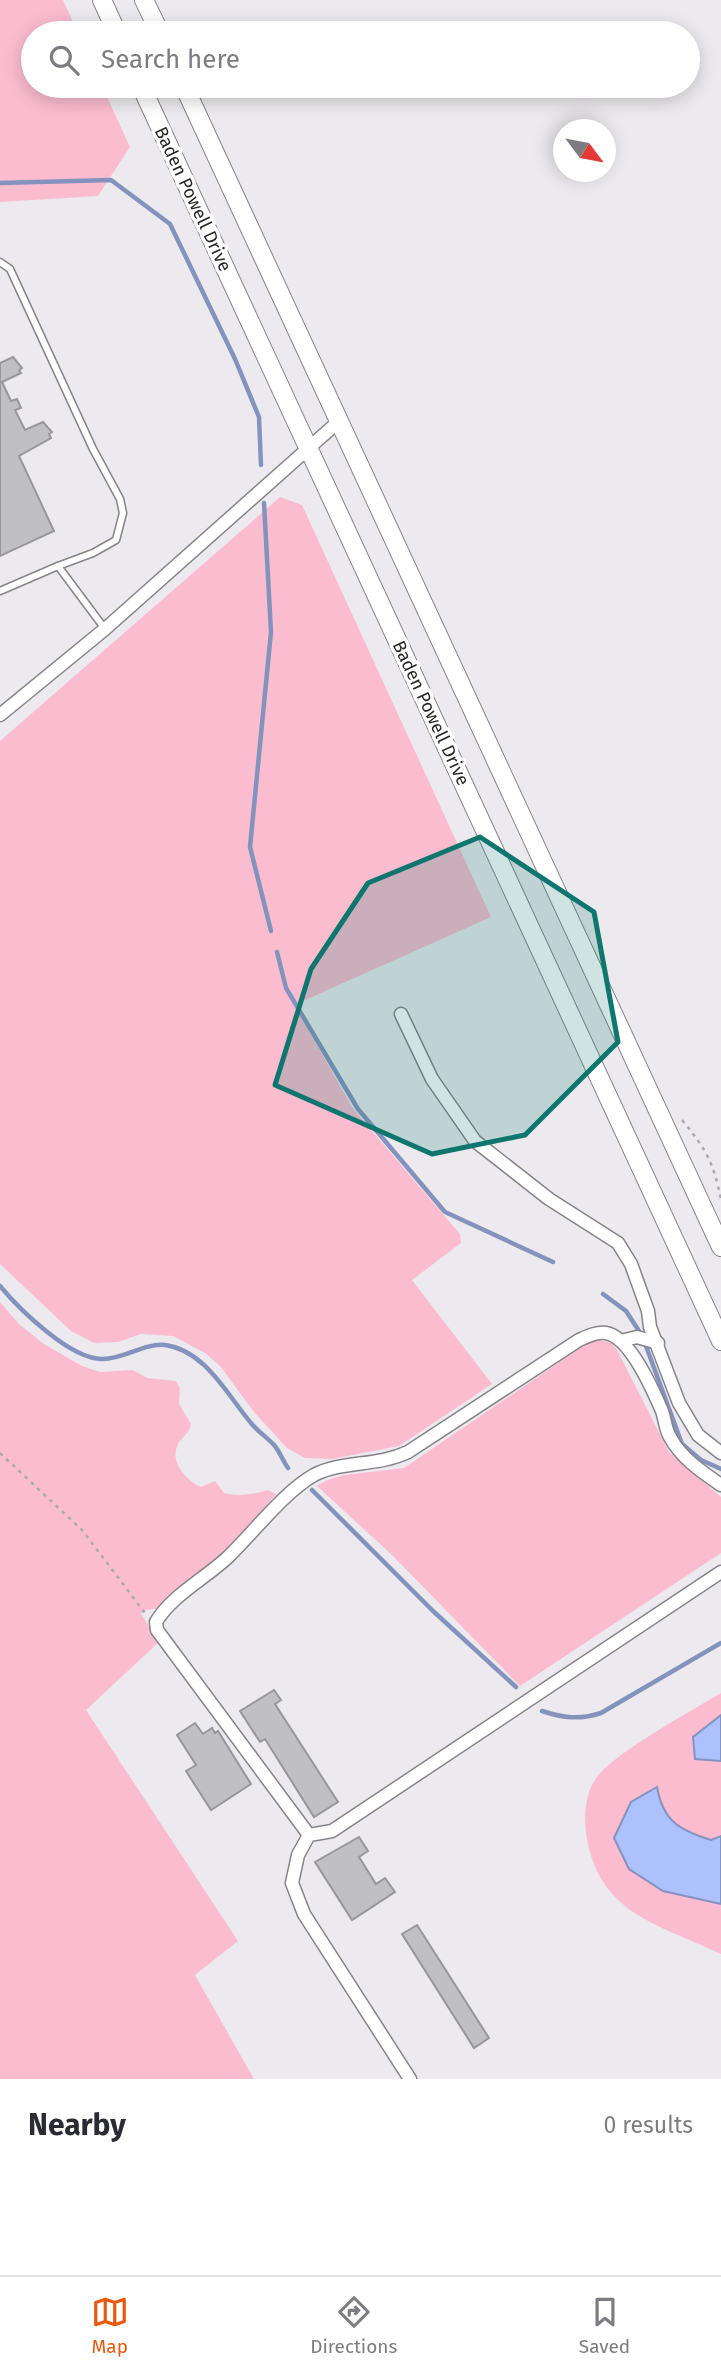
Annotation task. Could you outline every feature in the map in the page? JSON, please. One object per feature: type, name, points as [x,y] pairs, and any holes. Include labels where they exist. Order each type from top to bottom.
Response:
[{"type":"main road","points":[[102,0],[112,21]]},
{"type":"main road","points":[[144,0],[154,21]]},
{"type":"main road","name":"Baden Powell Drive","points":[[147,98],[721,1341]]},
{"type":"main road","points":[[190,98],[721,1247]]},
{"type":"street","points":[[0,715],[104,629],[338,422]]},
{"type":"street","points":[[401,1014],[432,1079],[475,1141],[549,1199],[618,1242],[631,1264],[648,1311],[650,1327],[679,1403],[698,1435],[721,1453]]},
{"type":"street","points":[[309,1835],[205,1698],[157,1630],[156,1622],[165,1610],[226,1558],[313,1476],[336,1467],[387,1462],[408,1452],[579,1339],[608,1333],[621,1341],[635,1358],[662,1412],[668,1435],[681,1454],[721,1485]]},
{"type":"street","points":[[621,1341],[637,1337],[658,1343]]},
{"type":"street","points":[[309,1835],[332,1831],[721,1572]]},
{"type":"street","points":[[309,1835],[298,1856],[292,1883],[304,1914],[410,2079]]},
{"type":"lane","points":[[0,262],[9,269],[14,278],[93,449],[120,499],[123,513],[116,540],[93,553],[0,591]]},
{"type":"lane","points":[[58,566],[104,629]]},
{"type":"path","points":[[0,1453],[82,1530],[142,1611],[156,1622]]},
{"type":"highlighted area","points":[[480,837],[594,912],[618,1042],[525,1135],[432,1154],[275,1085],[311,969],[368,883]]},
{"type":"shaded area","points":[[0,0],[63,0],[73,21],[21,21],[21,98],[108,98],[130,147],[98,196],[0,202]]},
{"type":"shaded area","points":[[280,497],[302,505],[491,917],[294,1005],[354,1110],[460,1234],[461,1243],[412,1280],[492,1384],[399,1446],[332,1459],[305,1458],[287,1448],[254,1412],[220,1366],[205,1353],[173,1336],[141,1334],[118,1342],[94,1343],[71,1331],[0,1264],[0,741]]},
{"type":"shaded area","points":[[0,1302],[19,1324],[44,1344],[82,1366],[100,1372],[133,1370],[147,1378],[176,1381],[180,1388],[179,1404],[191,1424],[178,1444],[176,1459],[182,1471],[196,1485],[201,1487],[215,1481],[224,1493],[246,1494],[268,1490],[276,1494],[234,1543],[162,1608],[146,1610],[141,1614],[159,1642],[86,1710],[238,1941],[195,1975],[254,2079],[0,2079]]},
{"type":"shaded area","points":[[599,1340],[612,1343],[617,1350],[669,1452],[721,1497],[721,1553],[520,1686],[392,1555],[317,1486],[345,1475],[404,1468],[589,1342]]},
{"type":"shaded area","points":[[721,1693],[721,1715],[707,1725],[695,1759],[721,1761],[721,1836],[711,1840],[682,1829],[664,1809],[657,1788],[630,1869],[663,1891],[721,1904],[721,1954],[653,1923],[617,1899],[603,1882],[593,1860],[585,1818],[590,1790],[607,1767],[637,1744]]},
{"type":"water","points":[[721,1715],[721,1761],[695,1759],[693,1737]]},
{"type":"water","points":[[657,1787],[663,1808],[681,1828],[711,1840],[721,1836],[721,1904],[663,1891],[629,1869],[614,1838],[631,1802]]},
{"type":"building","points":[[13,357],[22,368],[19,370],[21,373],[2,382],[11,401],[17,399],[21,408],[15,410],[25,430],[43,422],[52,432],[49,434],[51,438],[19,456],[54,531],[0,556],[0,363]]},
{"type":"building","points":[[274,1690],[281,1700],[275,1704],[338,1802],[314,1817],[265,1739],[260,1742],[240,1711]]},
{"type":"building","points":[[195,1723],[203,1734],[212,1728],[215,1733],[218,1731],[251,1784],[211,1810],[186,1771],[196,1765],[177,1735]]},
{"type":"building","points":[[359,1837],[368,1851],[359,1857],[376,1884],[385,1878],[395,1892],[352,1920],[315,1862]]},
{"type":"building","points":[[417,1925],[489,2038],[474,2048],[402,1934]]},
{"type":"waterway","points":[[0,183],[111,180],[170,224],[235,359],[259,417],[261,465]]},
{"type":"waterway","points":[[264,503],[271,632],[250,847],[271,931]]},
{"type":"waterway","points":[[277,952],[286,988],[358,1109],[445,1212],[553,1262]]},
{"type":"waterway","points":[[0,1286],[47,1332],[90,1357],[119,1357],[157,1345],[179,1349],[192,1356],[204,1365],[254,1426],[274,1445],[288,1468]]},
{"type":"waterway","points":[[603,1294],[626,1311],[639,1331]]},
{"type":"waterway","points":[[646,1346],[682,1444],[701,1460],[721,1469]]},
{"type":"waterway","points":[[312,1490],[433,1611],[516,1687]]},
{"type":"waterway","points":[[542,1711],[572,1717],[601,1713],[721,1643]]}]
